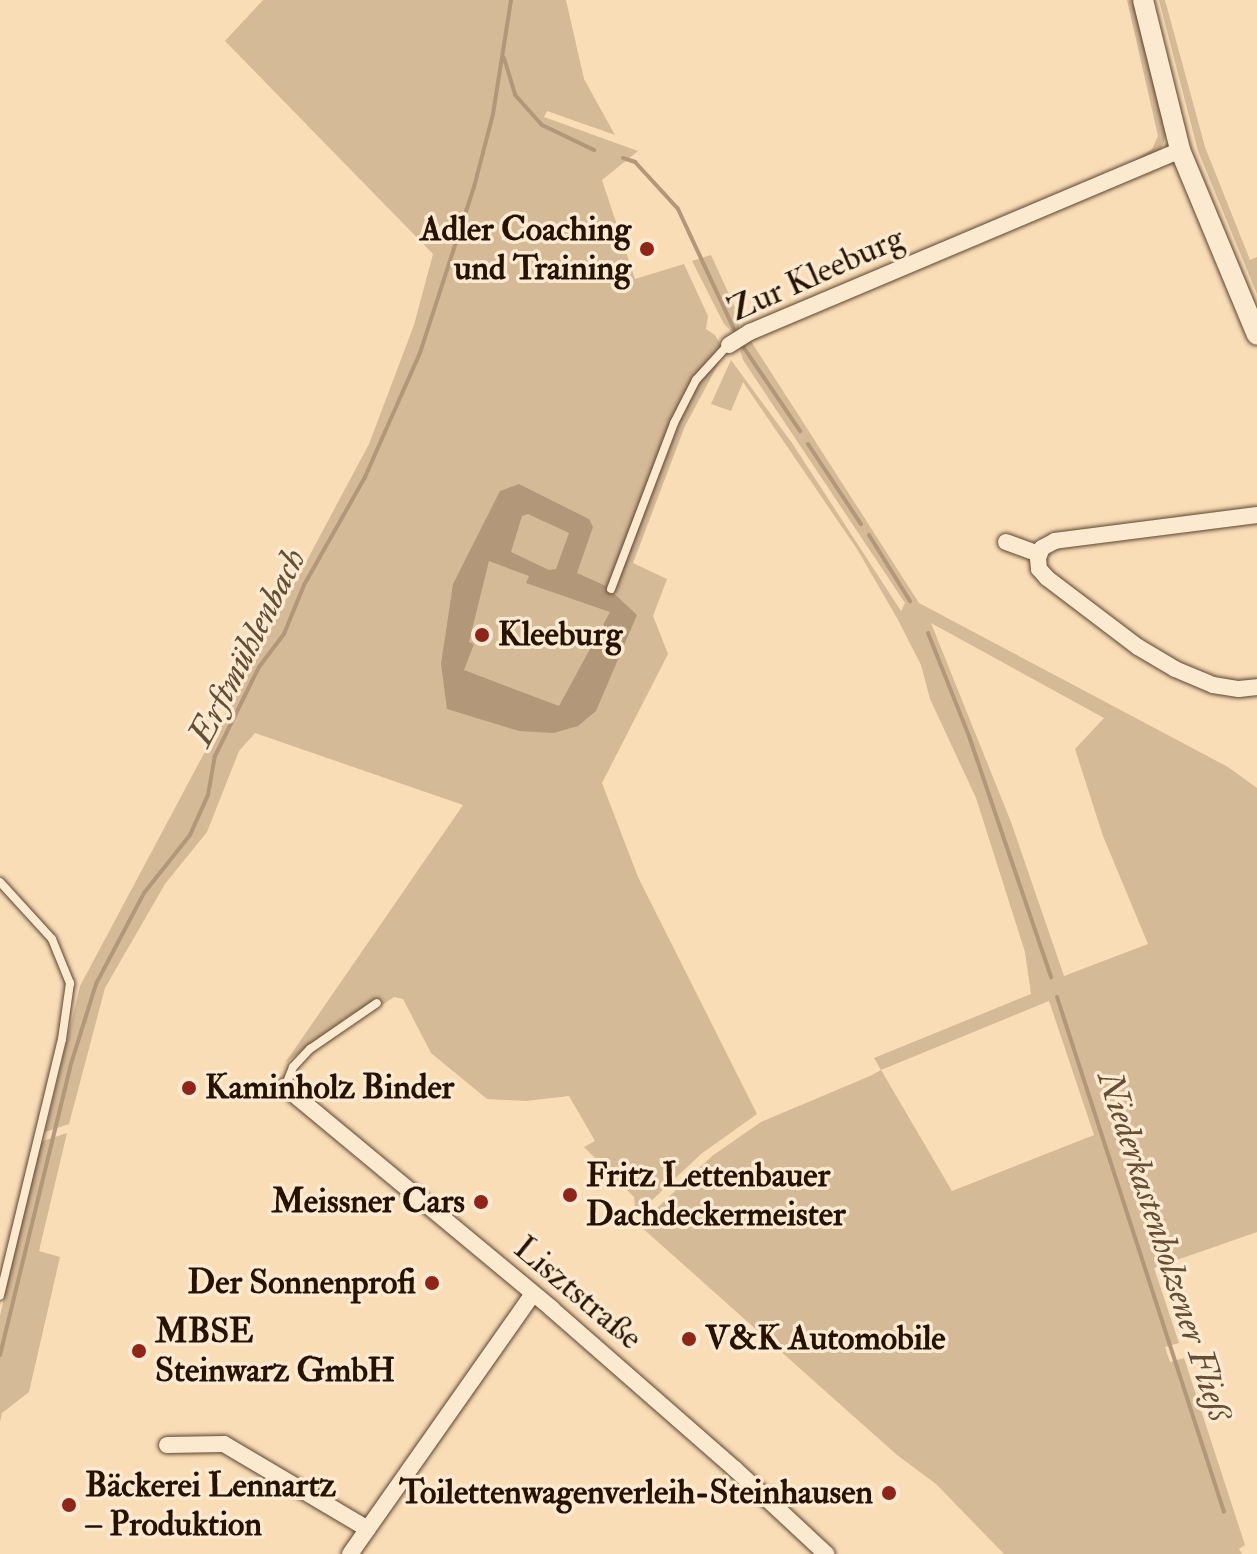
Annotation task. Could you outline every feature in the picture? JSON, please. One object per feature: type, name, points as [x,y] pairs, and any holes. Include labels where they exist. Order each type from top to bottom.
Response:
[{"type":"street","points":[[1143,0],[1180,150],[1257,335]]},
{"type":"street","name":"Zur Kleeburg","points":[[729,345],[750,332],[1180,150]]},
{"type":"street","points":[[1257,515],[1066,539],[1048,543],[1039,554],[1039,569],[1047,578],[1138,647],[1213,685],[1239,689],[1257,687]]},
{"type":"street","points":[[1006,542],[1039,554]]},
{"type":"street","name":"Lisztstraße","points":[[285,1087],[533,1294],[724,1459],[826,1554]]},
{"type":"street","points":[[350,1554],[533,1294]]},
{"type":"street","points":[[167,1445],[224,1444],[368,1529]]},
{"type":"lane","name":"Zur Kleeburg","points":[[611,589],[679,412],[696,380],[729,345]]},
{"type":"lane","points":[[0,882],[52,939],[70,983],[62,1039],[0,1296]]},
{"type":"lane","points":[[285,1087],[293,1067],[310,1049],[377,1003]]},
{"type":"shaded area","points":[[263,0],[566,0],[584,79],[615,135],[547,111],[544,117],[638,151],[602,180],[635,279],[684,264],[708,316],[706,329],[715,335],[721,346],[682,397],[620,559],[617,583],[686,406],[702,378],[722,357],[685,426],[633,563],[667,579],[653,616],[668,654],[602,783],[638,877],[757,1114],[701,1154],[632,1219],[627,1215],[635,1208],[634,1197],[584,1147],[595,1141],[569,1096],[526,1101],[487,1099],[431,1053],[403,999],[394,997],[381,1006],[378,1000],[350,1015],[285,1063],[463,805],[255,733],[239,751],[207,832],[165,884],[105,988],[69,1124],[45,1132],[80,986],[369,444],[414,325],[433,254],[225,41]]},
{"type":"shaded area","points":[[1127,0],[1135,0],[1167,133],[1161,149],[1118,171],[1152,149],[1158,136]]},
{"type":"shaded area","points":[[1159,0],[1165,0],[1205,147],[1250,260],[1257,257],[1257,294],[1198,151]]},
{"type":"shaded area","points":[[711,255],[739,316],[739,332],[734,334],[724,324],[692,261]]},
{"type":"shaded area","points":[[749,338],[919,603],[1228,767],[1257,788],[1257,1232],[1154,1268],[1179,1343],[1165,1347],[1170,1362],[1184,1358],[1245,1545],[1239,1549],[1242,1554],[1004,1554],[936,1484],[897,1455],[639,1225],[712,1156],[761,1122],[881,1070],[874,1058],[1031,994],[1025,952],[976,798],[930,699],[921,665],[897,618],[857,549],[743,382],[731,411],[711,404],[731,360],[792,443],[901,611],[905,603],[743,360],[739,346]],"holes":[[[931,623],[1104,718],[1075,749],[1103,836],[1148,944],[1064,976],[1011,822]],[[1049,1001],[1094,1135],[952,1191],[881,1070]]]},
{"type":"shaded area","points":[[519,484],[589,519],[593,527],[577,573],[606,586],[637,615],[596,711],[578,726],[554,733],[519,731],[447,709],[441,664],[453,584],[500,491]],"holes":[[[528,514],[569,533],[556,569],[549,570],[511,552],[522,516]],[[489,561],[529,576],[526,583],[610,612],[559,706],[464,670],[474,644],[469,642]]]},
{"type":"shaded area","points":[[67,1133],[39,1251],[60,1257],[29,1392],[2,1413],[0,1422],[0,1316],[39,1146],[43,1141]]},
{"type":"waterway","name":"Erftmühlenbach","points":[[0,1355],[70,1067],[96,984],[144,893],[190,835],[208,795],[215,756],[259,667],[284,634],[304,585],[365,477],[420,353],[474,187],[493,114],[511,0]]},
{"type":"waterway","name":"Niederkastenholzener Fließ","points":[[504,58],[515,95],[542,125],[594,150]]},
{"type":"waterway","name":"Niederkastenholzener Fließ","points":[[623,158],[635,162],[678,209],[734,329]]},
{"type":"waterway","name":"Niederkastenholzener Fließ","points":[[742,345],[800,431]]},
{"type":"waterway","name":"Niederkastenholzener Fließ","points":[[808,444],[861,524]]},
{"type":"waterway","name":"Niederkastenholzener Fließ","points":[[869,535],[910,601]]},
{"type":"waterway","name":"Niederkastenholzener Fließ","points":[[928,633],[969,736],[1051,977]]},
{"type":"waterway","name":"Niederkastenholzener Fließ","points":[[1057,997],[1224,1512]]},
{"type":"place","name":"Adler Coaching und Training","points":[[647,249]]},
{"type":"place","name":"Kleeburg","points":[[482,635]]},
{"type":"place","name":"Kaminholz Binder","points":[[189,1088]]},
{"type":"place","name":"Fritz Lettenbauer Dachdeckermeister","points":[[570,1195]]},
{"type":"place","name":"Meissner Cars","points":[[481,1202]]},
{"type":"place","name":"Der Sonnenprofi","points":[[432,1283]]},
{"type":"place","name":"V&K Automobile","points":[[689,1339]]},
{"type":"place","name":"MBSE Steinwarz GmbH","points":[[139,1351]]},
{"type":"place","name":"Toilettenwagenverleih-Steinhausen","points":[[889,1493]]},
{"type":"place","name":"Bäckerei Lennartz – Produktion","points":[[69,1505]]}]
